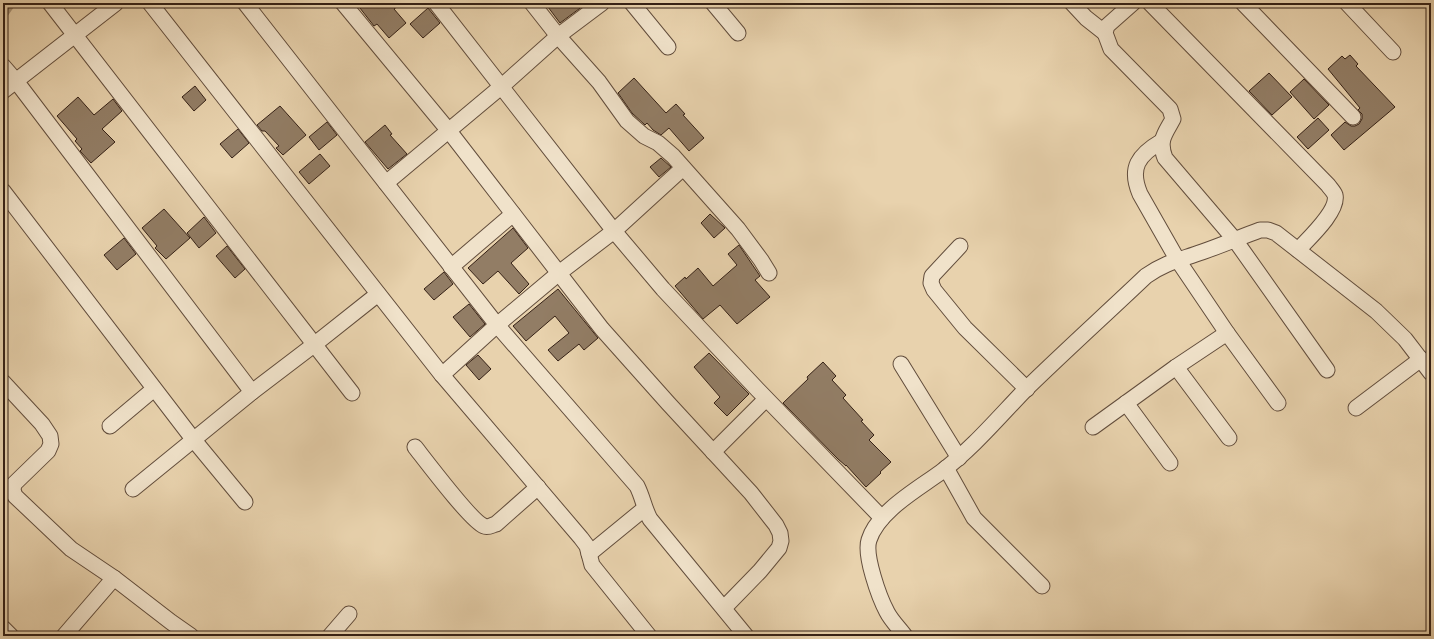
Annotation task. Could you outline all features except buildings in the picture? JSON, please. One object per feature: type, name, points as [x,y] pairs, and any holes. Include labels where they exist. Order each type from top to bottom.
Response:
[{"type":"street","points":[[50,3],[76,34],[352,393]]},
{"type":"street","points":[[3,91],[116,3]]},
{"type":"street","points":[[150,3],[442,375],[581,538],[587,546],[592,565],[649,636]]},
{"type":"street","points":[[245,3],[497,325],[638,486],[642,496],[644,509],[650,519],[746,636]]},
{"type":"street","points":[[343,3],[448,131],[602,329],[751,493],[776,525],[780,533],[781,541],[779,548],[724,608]]},
{"type":"street","points":[[436,3],[614,231],[663,290],[766,399],[882,518]]},
{"type":"street","points":[[532,3],[558,36],[599,82],[633,128],[665,148],[738,229],[769,273]]},
{"type":"street","points":[[386,183],[502,86],[558,36],[602,3]]},
{"type":"street","points":[[632,3],[668,47]]},
{"type":"street","points":[[713,3],[738,32]]},
{"type":"street","points":[[1072,3],[1092,23],[1105,33],[1111,49],[1170,109],[1173,119],[1162,141],[1162,150],[1165,158],[1234,240],[1327,370]]},
{"type":"street","points":[[1105,33],[1107,26],[1133,3]]},
{"type":"street","points":[[1150,3],[1328,184],[1335,195],[1335,204],[1330,214],[1298,250]]},
{"type":"street","points":[[1243,3],[1353,117]]},
{"type":"street","points":[[1347,3],[1393,52]]},
{"type":"street","points":[[3,66],[16,81],[252,392]]},
{"type":"street","points":[[1162,141],[1144,153],[1137,164],[1135,174],[1137,187],[1140,194],[1177,259],[1227,333],[1278,403]]},
{"type":"street","points":[[442,375],[497,325],[559,273],[614,231],[683,168]]},
{"type":"street","points":[[3,191],[154,389],[245,502]]},
{"type":"street","points":[[451,267],[513,214]]},
{"type":"street","points":[[905,636],[888,614],[881,601],[868,558],[869,541],[873,531],[882,518],[897,504],[959,458],[1027,389],[1146,276],[1158,267],[1260,230],[1268,230],[1276,233],[1376,311],[1405,339],[1431,373]]},
{"type":"street","points":[[960,246],[932,276],[931,283],[934,290],[965,328],[1027,389]]},
{"type":"street","points":[[133,489],[252,392],[378,294]]},
{"type":"street","points":[[1093,427],[1176,367],[1227,333]]},
{"type":"street","points":[[1356,408],[1421,359]]},
{"type":"street","points":[[900,364],[959,458]]},
{"type":"street","points":[[1176,367],[1229,438]]},
{"type":"street","points":[[3,382],[42,424],[50,436],[51,444],[48,451],[14,484],[13,490],[15,496],[71,549],[114,578],[191,636]]},
{"type":"street","points":[[110,426],[154,389]]},
{"type":"street","points":[[713,452],[766,399]]},
{"type":"street","points":[[1126,403],[1170,463]]},
{"type":"street","points":[[415,447],[470,514],[483,526],[489,527],[496,524],[538,487]]},
{"type":"street","points":[[946,468],[974,518],[1042,586]]},
{"type":"street","points":[[589,554],[644,509]]},
{"type":"street","points":[[64,636],[114,578]]},
{"type":"street","points":[[330,636],[349,614]]},
{"type":"street","points":[[3,628],[11,636]]},
{"type":"waterway","points":[[3,13],[10,3]]}]
